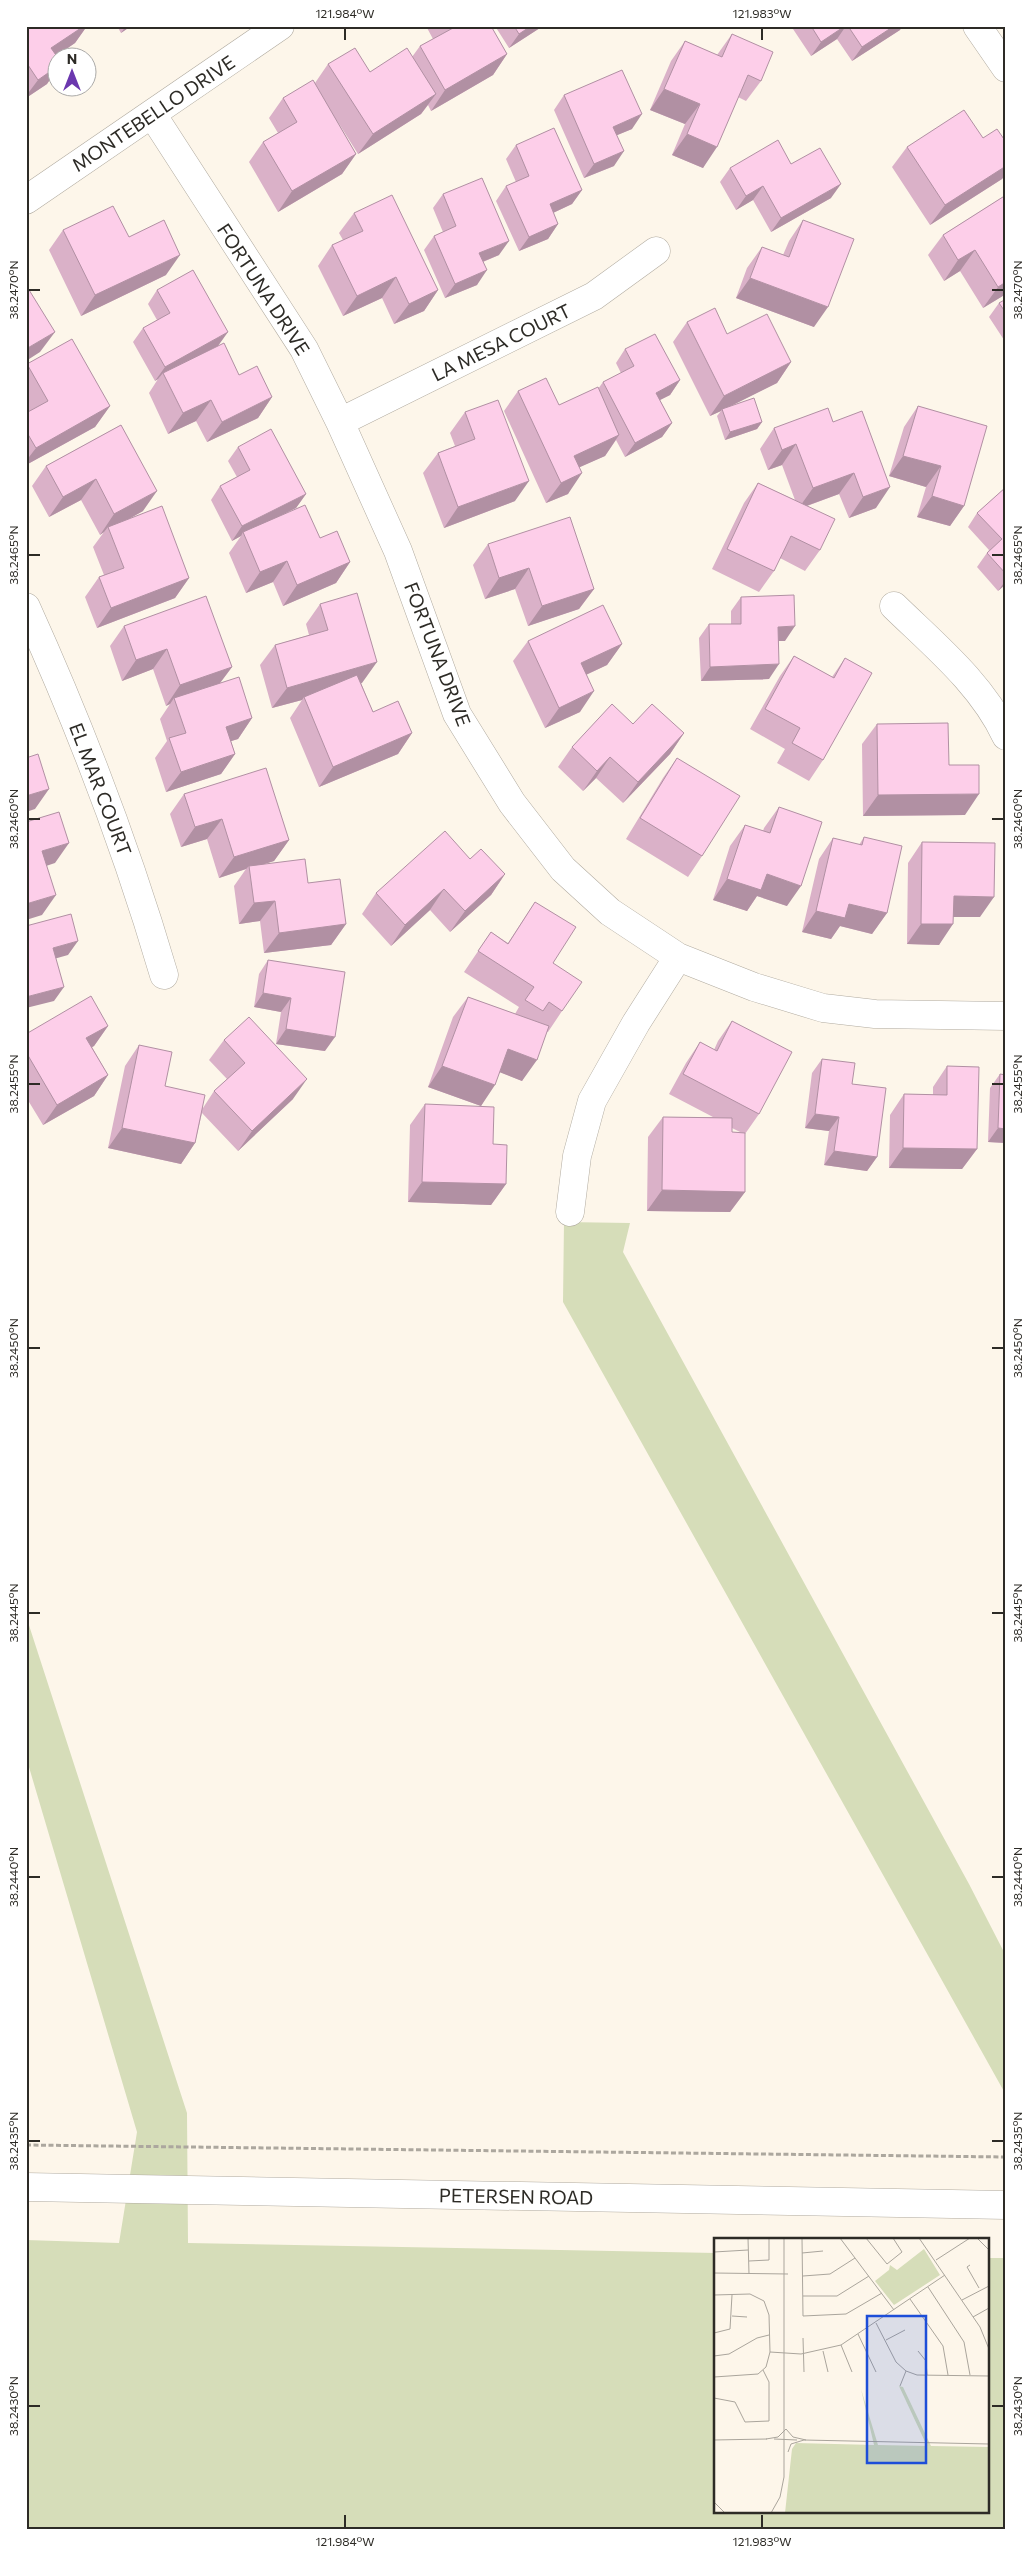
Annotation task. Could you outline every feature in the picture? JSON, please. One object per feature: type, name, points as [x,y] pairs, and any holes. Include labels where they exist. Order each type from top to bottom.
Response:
[{"type":"street","name":"MONTEBELLO DRIVE","points":[[26,200],[280,26]]},
{"type":"street","points":[[977,26],[1006,68]]},
{"type":"street","name":"FORTUNA DRIVE","points":[[152,114],[304,349],[340,422],[398,551],[457,714],[512,803],[562,869],[610,912],[678,957],[754,987],[823,1008],[875,1014],[1006,1016]]},
{"type":"street","name":"LA MESA COURT","points":[[340,422],[594,296],[656,251]]},
{"type":"street","points":[[894,606],[957,667],[997,717],[1006,736]]},
{"type":"street","name":"EL MAR COURT","points":[[26,607],[63,689],[139,890],[164,975]]},
{"type":"street","points":[[570,1212],[577,1156],[592,1101],[636,1023],[678,957]]},
{"type":"street","name":"PETERSEN ROAD","points":[[26,2187],[1006,2205]]},
{"type":"path","points":[[26,2144],[1006,2157]]},
{"type":"green space","points":[[564,1222],[630,1223],[623,1252],[969,1884],[1006,1956],[1006,2095],[563,1302]]},
{"type":"green space","points":[[26,1616],[187,2113],[188,2243],[714,2253],[714,2512],[990,2512],[990,2258],[1006,2258],[1006,2529],[26,2529],[26,2240],[119,2243],[137,2132],[26,1757]]},
{"type":"building","points":[[26,26],[84,26],[51,48],[48,48],[48,73],[38,80],[26,62]]},
{"type":"building","points":[[452,26],[491,26],[507,54],[445,90],[420,46],[453,28]]},
{"type":"building","points":[[514,26],[531,26],[519,34]]},
{"type":"building","points":[[811,26],[845,26],[821,42]]},
{"type":"building","points":[[848,26],[894,26],[862,47]]},
{"type":"building","points":[[732,34],[773,52],[761,81],[748,75],[717,147],[687,134],[700,104],[664,89],[685,41],[722,57]]},
{"type":"building","points":[[355,48],[370,72],[407,48],[436,94],[373,134],[328,64]]},
{"type":"building","points":[[622,70],[642,114],[613,127],[624,151],[594,164],[564,95]]},
{"type":"building","points":[[313,80],[356,154],[292,191],[263,142],[297,122],[283,98]]},
{"type":"building","points":[[964,110],[983,138],[997,129],[1006,142],[1006,166],[945,205],[907,147]]},
{"type":"building","points":[[554,128],[582,190],[550,204],[558,224],[529,237],[506,186],[529,176],[516,145]]},
{"type":"building","points":[[778,140],[791,164],[820,148],[841,184],[781,218],[763,186],[746,196],[730,168]]},
{"type":"building","points":[[482,178],[509,241],[479,253],[487,270],[455,284],[434,236],[456,226],[443,194]]},
{"type":"building","points":[[392,195],[438,290],[409,304],[396,277],[357,296],[332,245],[363,231],[354,213]]},
{"type":"building","points":[[1006,195],[1006,282],[998,287],[975,250],[958,260],[943,235]]},
{"type":"building","points":[[113,206],[129,237],[164,220],[180,255],[95,295],[63,230]]},
{"type":"building","points":[[803,220],[854,239],[828,307],[750,278],[762,247],[789,257]]},
{"type":"building","points":[[193,270],[228,332],[165,367],[143,328],[170,313],[157,290]]},
{"type":"building","points":[[26,285],[55,332],[26,349]]},
{"type":"building","points":[[1006,299],[1006,313],[999,303]]},
{"type":"building","points":[[715,308],[727,334],[767,314],[791,362],[724,396],[687,322]]},
{"type":"building","points":[[655,334],[680,380],[656,393],[672,423],[635,443],[603,382],[634,366],[625,349]]},
{"type":"building","points":[[72,339],[110,406],[36,448],[26,431],[26,413],[48,401],[27,364]]},
{"type":"building","points":[[224,343],[239,375],[257,366],[272,397],[222,422],[211,400],[183,413],[163,373]]},
{"type":"building","points":[[546,378],[559,405],[598,387],[619,435],[574,456],[582,473],[561,483],[518,391]]},
{"type":"building","points":[[754,398],[762,422],[730,432],[722,409]]},
{"type":"building","points":[[498,400],[529,481],[458,507],[438,453],[475,439],[465,412]]},
{"type":"building","points":[[918,406],[987,426],[964,506],[932,496],[941,466],[903,456]]},
{"type":"building","points":[[828,408],[833,422],[862,411],[890,487],[863,497],[854,473],[813,488],[796,444],[782,450],[774,428]]},
{"type":"building","points":[[121,425],[157,491],[114,514],[96,479],[63,497],[46,466]]},
{"type":"building","points":[[271,429],[306,494],[242,526],[220,486],[250,470],[238,447]]},
{"type":"building","points":[[758,483],[835,519],[820,550],[791,536],[774,571],[727,549]]},
{"type":"building","points":[[1006,487],[1006,574],[987,553],[1002,539],[977,513]]},
{"type":"building","points":[[305,505],[320,538],[337,531],[350,562],[297,585],[287,561],[260,572],[243,532]]},
{"type":"building","points":[[162,506],[189,578],[111,608],[99,577],[124,568],[108,527]]},
{"type":"building","points":[[570,517],[594,589],[542,606],[529,568],[499,578],[488,544]]},
{"type":"building","points":[[357,593],[377,662],[287,688],[275,645],[328,630],[320,604]]},
{"type":"building","points":[[794,595],[795,626],[778,627],[779,664],[710,667],[709,624],[741,624],[741,597]]},
{"type":"building","points":[[206,596],[232,667],[180,685],[167,649],[136,660],[124,626]]},
{"type":"building","points":[[603,605],[622,644],[581,663],[594,691],[559,708],[528,641]]},
{"type":"building","points":[[794,656],[834,678],[845,658],[872,673],[823,760],[792,743],[800,728],[765,709]]},
{"type":"building","points":[[357,675],[373,712],[398,701],[412,733],[333,767],[304,697]]},
{"type":"building","points":[[239,677],[252,718],[226,727],[235,754],[181,772],[169,738],[186,733],[174,698]]},
{"type":"building","points":[[612,704],[633,724],[652,704],[684,733],[638,782],[610,757],[597,771],[572,747]]},
{"type":"building","points":[[948,723],[949,765],[979,765],[979,794],[878,795],[877,724]]},
{"type":"building","points":[[38,754],[49,789],[26,796],[26,758]]},
{"type":"building","points":[[677,758],[740,796],[702,856],[640,818]]},
{"type":"building","points":[[266,768],[289,840],[234,857],[222,819],[195,827],[184,794]]},
{"type":"building","points":[[779,807],[822,822],[801,886],[767,874],[761,890],[727,879],[745,825],[770,833]]},
{"type":"building","points":[[59,812],[69,843],[42,851],[56,895],[26,904],[26,822]]},
{"type":"building","points":[[445,831],[470,859],[481,849],[505,874],[465,911],[444,889],[405,925],[376,893]]},
{"type":"building","points":[[864,837],[902,846],[887,913],[849,904],[845,918],[816,911],[833,838],[862,845]]},
{"type":"building","points":[[922,842],[995,843],[994,897],[954,896],[953,924],[921,924]]},
{"type":"building","points":[[305,859],[308,883],[340,879],[346,924],[279,933],[275,901],[254,903],[249,866]]},
{"type":"building","points":[[535,902],[576,927],[553,963],[582,982],[562,1011],[549,1002],[543,1011],[525,1000],[534,987],[478,951],[491,932],[508,944]]},
{"type":"building","points":[[71,914],[78,941],[53,948],[64,987],[26,997],[26,926]]},
{"type":"building","points":[[268,960],[345,972],[335,1037],[286,1029],[291,998],[263,993]]},
{"type":"building","points":[[91,996],[108,1026],[86,1038],[108,1075],[57,1105],[26,1052],[26,1034]]},
{"type":"building","points":[[468,997],[549,1026],[537,1060],[508,1049],[495,1085],[442,1066]]},
{"type":"building","points":[[249,1017],[307,1079],[252,1131],[214,1091],[245,1063],[224,1040]]},
{"type":"building","points":[[732,1021],[792,1052],[759,1114],[683,1074],[700,1042],[717,1051]]},
{"type":"building","points":[[139,1045],[172,1052],[165,1086],[205,1095],[195,1143],[122,1128]]},
{"type":"building","points":[[822,1059],[855,1063],[852,1084],[886,1088],[877,1157],[834,1151],[839,1117],[815,1114]]},
{"type":"building","points":[[947,1066],[979,1067],[977,1149],[903,1148],[904,1094],[947,1095]]},
{"type":"building","points":[[1000,1074],[1006,1075],[1006,1129],[998,1128]]},
{"type":"building","points":[[425,1104],[494,1107],[493,1144],[507,1145],[506,1184],[422,1182]]},
{"type":"building","points":[[663,1117],[732,1118],[732,1132],[745,1133],[745,1192],[662,1190]]}]
